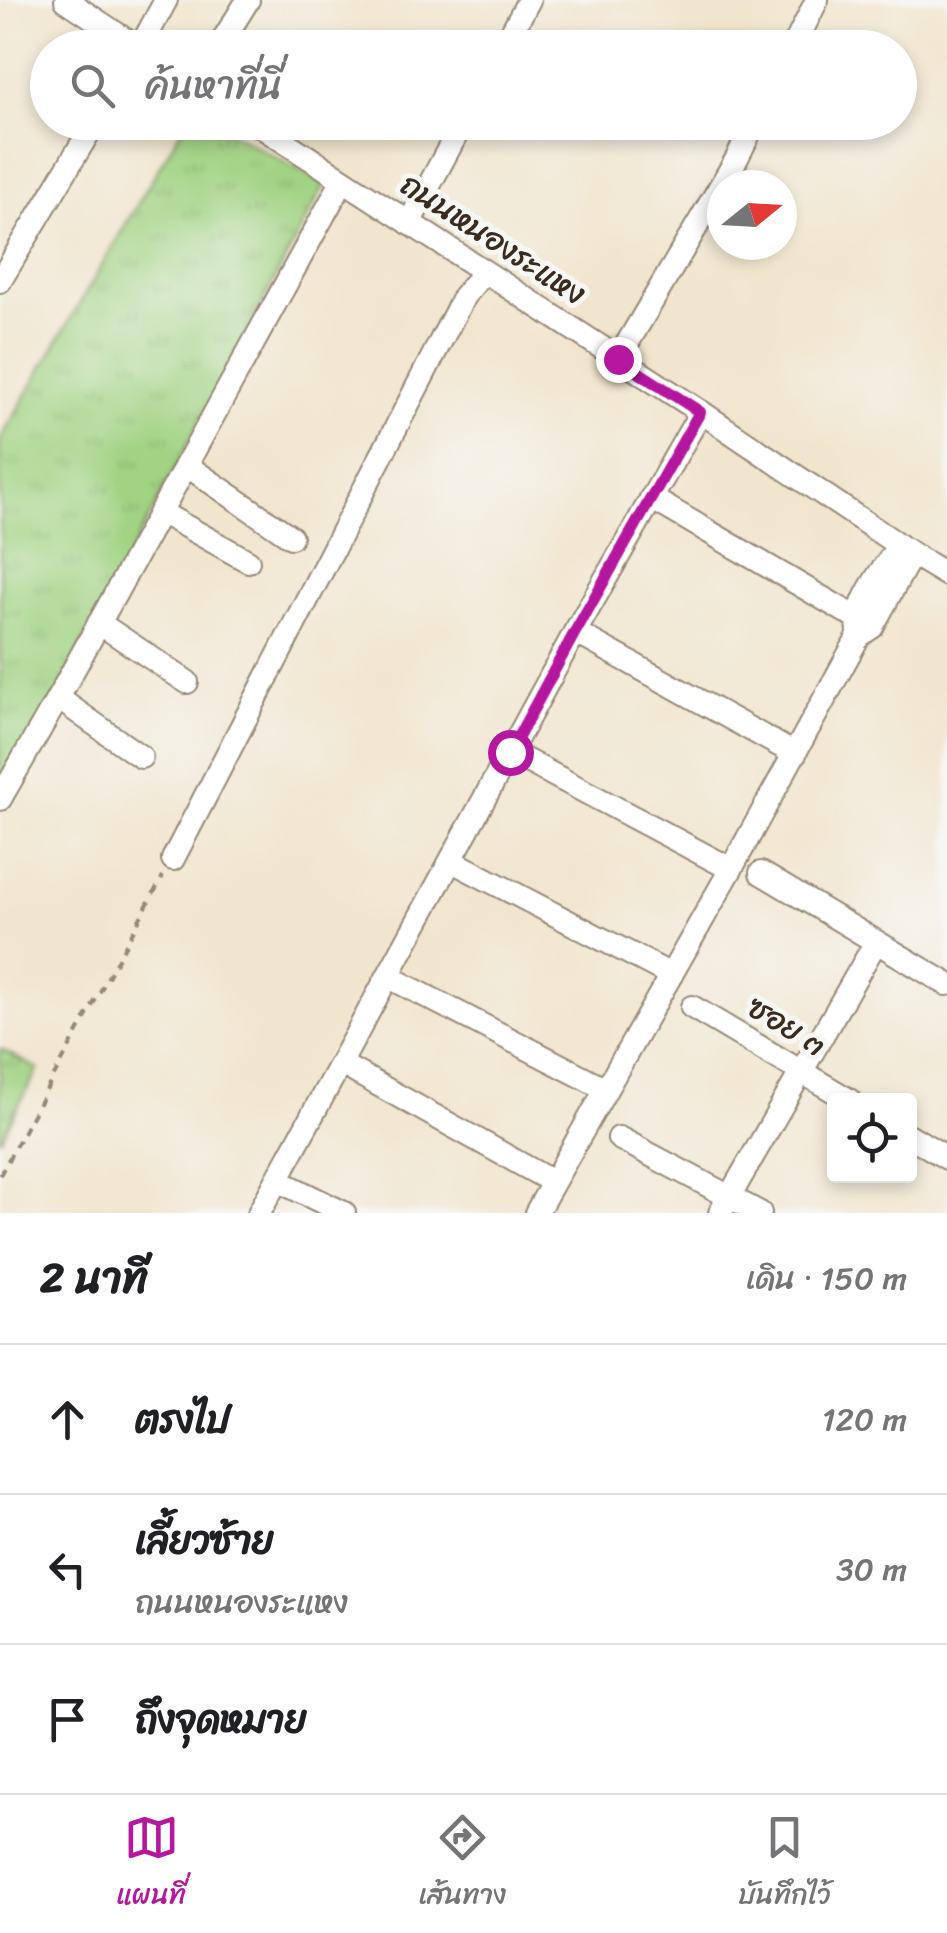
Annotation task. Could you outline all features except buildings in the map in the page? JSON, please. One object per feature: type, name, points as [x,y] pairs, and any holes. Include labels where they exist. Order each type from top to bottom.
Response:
[{"type":"street","points":[[66,0],[112,30]]},
{"type":"street","points":[[149,30],[166,0]]},
{"type":"street","points":[[229,30],[248,0]]},
{"type":"street","points":[[512,30],[528,0]]},
{"type":"street","points":[[801,30],[816,0]]},
{"type":"street","points":[[0,281],[84,140]]},
{"type":"street","name":"ถนนหนองระแหง","points":[[282,140],[947,575]]},
{"type":"street","points":[[409,223],[453,140]]},
{"type":"street","points":[[618,359],[746,140]]},
{"type":"street","points":[[0,798],[343,180]]},
{"type":"street","points":[[173,859],[464,296],[484,272]]},
{"type":"street","points":[[259,1213],[575,632],[700,412]]},
{"type":"street","points":[[186,465],[292,537]]},
{"type":"street","points":[[651,498],[863,627]]},
{"type":"street","points":[[160,512],[248,561]]},
{"type":"street","points":[[536,1213],[731,869],[905,550]]},
{"type":"street","points":[[99,623],[188,682]]},
{"type":"street","points":[[575,632],[795,754]]},
{"type":"street","points":[[58,698],[141,757]]},
{"type":"street","points":[[510,752],[731,869]]},
{"type":"street","points":[[452,861],[672,974]]},
{"type":"street","points":[[761,873],[947,984]]},
{"type":"street","points":[[726,1205],[876,942]]},
{"type":"street","points":[[389,977],[606,1089]]},
{"type":"street","name":"ซอย ๓","points":[[692,1007],[837,1093]]},
{"type":"street","points":[[341,1064],[553,1182]]},
{"type":"street","points":[[619,1138],[726,1205],[760,1213]]},
{"type":"street","points":[[917,1140],[947,1158]]},
{"type":"street","points":[[277,1180],[344,1213]]},
{"type":"path","points":[[0,1176],[173,859]]},
{"type":"green space","points":[[175,140],[244,140],[325,184],[0,801],[0,440]]},
{"type":"green space","points":[[0,1049],[38,1069],[0,1140]]},
{"type":"route","points":[[510,752],[700,412],[618,359]]}]
